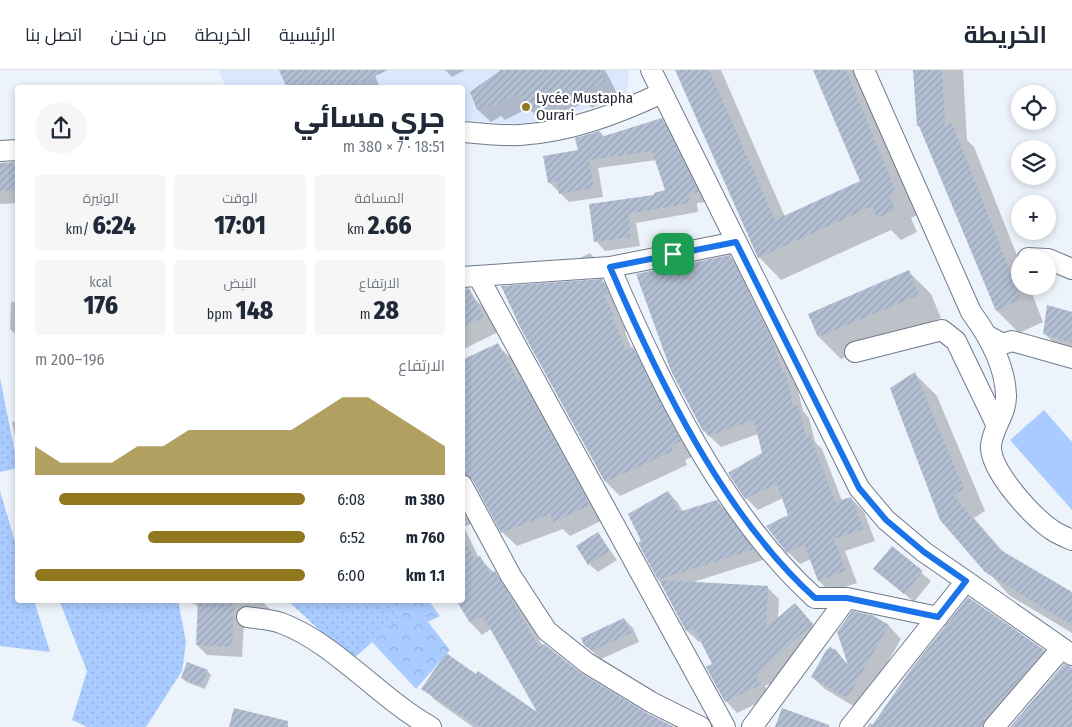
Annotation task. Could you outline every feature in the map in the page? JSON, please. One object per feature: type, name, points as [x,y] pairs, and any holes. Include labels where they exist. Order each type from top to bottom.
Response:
[{"type":"street","points":[[651,70],[859,488],[886,520],[924,552],[1067,652],[994,727]]},
{"type":"street","points":[[864,70],[971,312],[988,336],[1001,372],[1006,396],[1002,416],[996,424],[991,447],[995,465],[1018,498],[1052,530],[1072,540]]},
{"type":"street","points":[[465,132],[518,136],[549,133],[626,110],[662,93]]},
{"type":"street","points":[[0,151],[15,150]]},
{"type":"street","points":[[725,727],[470,276],[610,267],[736,242]]},
{"type":"street","points":[[1056,264],[1072,269]]},
{"type":"street","points":[[610,267],[636,328],[696,442],[750,528],[793,578],[815,598],[847,598],[938,617]]},
{"type":"street","points":[[855,352],[942,330],[956,341],[996,424]]},
{"type":"street","points":[[988,336],[1003,344],[1012,341],[1072,358]]},
{"type":"street","points":[[465,491],[511,576],[547,631],[587,663],[651,702],[701,727]]},
{"type":"street","points":[[850,727],[966,581]]},
{"type":"street","points":[[752,727],[847,598]]},
{"type":"street","points":[[247,617],[278,622],[305,633],[390,701],[430,727]]},
{"type":"shaded area","name":"Lycée Mustapha Ourari","points":[[218,70],[629,70],[627,95],[535,125],[465,120],[465,85],[225,85]]},
{"type":"green space","points":[[0,378],[15,453],[15,469],[0,472]]},
{"type":"green space","points":[[1044,410],[1072,442],[1072,510],[1010,440]]},
{"type":"green space","points":[[0,491],[15,541],[15,603],[35,603],[50,652],[0,646]]},
{"type":"green space","points":[[60,603],[179,603],[186,642],[182,671],[146,727],[87,727],[72,720],[87,671]]},
{"type":"green space","points":[[290,603],[393,603],[400,617],[352,660]]},
{"type":"green space","points":[[393,603],[430,603],[440,616],[428,622],[450,650],[416,689],[372,642],[400,617]]},
{"type":"building","points":[[279,70],[388,70],[356,85],[286,85]]},
{"type":"building","points":[[501,70],[600,70],[606,82],[578,96],[573,89],[530,112],[519,94],[491,108],[487,104],[477,110],[470,92]]},
{"type":"building","points":[[675,70],[709,70],[775,220],[860,181],[813,70],[846,70],[896,192],[889,195],[895,210],[877,218],[872,206],[758,258]]},
{"type":"building","points":[[913,70],[942,70],[945,125],[952,123],[1011,273],[1011,295],[1019,295],[1021,299],[996,311],[919,126],[917,126]]},
{"type":"building","points":[[662,118],[699,192],[688,194],[690,203],[628,214],[631,237],[594,242],[589,204],[654,195],[654,193],[665,190],[652,151],[589,160],[594,188],[559,194],[557,181],[548,183],[543,156],[578,150],[575,138],[600,131],[601,137]]},
{"type":"building","points":[[15,162],[15,190],[0,191],[0,163]]},
{"type":"building","points":[[730,255],[771,338],[783,373],[786,373],[793,406],[798,405],[806,437],[810,435],[835,502],[851,497],[864,529],[834,539],[846,571],[818,581],[804,544],[787,553],[766,526],[788,515],[777,484],[745,499],[728,473],[762,453],[754,420],[708,436],[706,430],[703,431],[671,371],[636,274]]},
{"type":"building","points":[[909,270],[919,295],[818,337],[808,314]]},
{"type":"building","points":[[602,279],[609,294],[604,296],[614,316],[612,318],[626,350],[633,347],[681,441],[671,446],[673,451],[605,482],[522,331],[501,286]]},
{"type":"building","points":[[469,288],[484,317],[465,326],[465,289]]},
{"type":"building","points":[[1047,305],[1072,312],[1072,343],[1043,334]]},
{"type":"building","points":[[498,343],[518,381],[521,380],[590,505],[554,522],[550,514],[501,533],[472,479],[465,475],[465,359]]},
{"type":"building","points":[[915,372],[964,489],[953,495],[999,549],[1072,592],[1072,625],[985,572],[940,520],[890,388]]},
{"type":"building","points":[[668,491],[679,512],[717,500],[754,549],[658,580],[638,543],[641,541],[628,514]]},
{"type":"building","points":[[598,532],[610,551],[588,565],[576,546]]},
{"type":"building","points":[[465,541],[475,559],[480,556],[490,573],[495,571],[539,647],[544,644],[581,673],[645,712],[674,727],[480,727],[421,689],[446,653],[476,674],[478,671],[537,712],[483,616],[470,623],[458,603],[465,603]]},
{"type":"building","points":[[892,546],[923,571],[904,594],[873,569]]},
{"type":"building","points":[[659,580],[768,586],[766,628],[795,603],[813,624],[762,668],[763,671],[755,675],[760,685],[725,702],[706,667],[712,664],[694,628],[686,631]]},
{"type":"building","points":[[968,597],[1044,650],[985,719],[982,727],[871,727],[912,668]]},
{"type":"building","points":[[198,603],[234,603],[232,647],[196,645]]},
{"type":"building","points":[[852,611],[872,615],[889,625],[847,698],[811,677],[827,649],[835,649],[848,665],[837,632]]},
{"type":"building","points":[[624,618],[632,633],[592,651],[584,645],[581,638]]},
{"type":"building","points":[[187,662],[208,670],[201,686],[181,678]]},
{"type":"building","points":[[1064,664],[1072,667],[1072,727],[1010,727]]},
{"type":"building","points":[[234,708],[288,721],[288,727],[229,727]]},
{"type":"building","points":[[782,708],[829,725],[829,727],[775,727]]},
{"type":"place","name":"Lycée Mustapha Ourari","points":[[526,107]]},
{"type":"route","points":[[736,242],[859,488],[886,520],[924,552],[966,581],[938,617],[847,598],[815,598],[793,578],[750,528],[696,442],[636,328],[610,267],[673,254],[736,242]]}]
